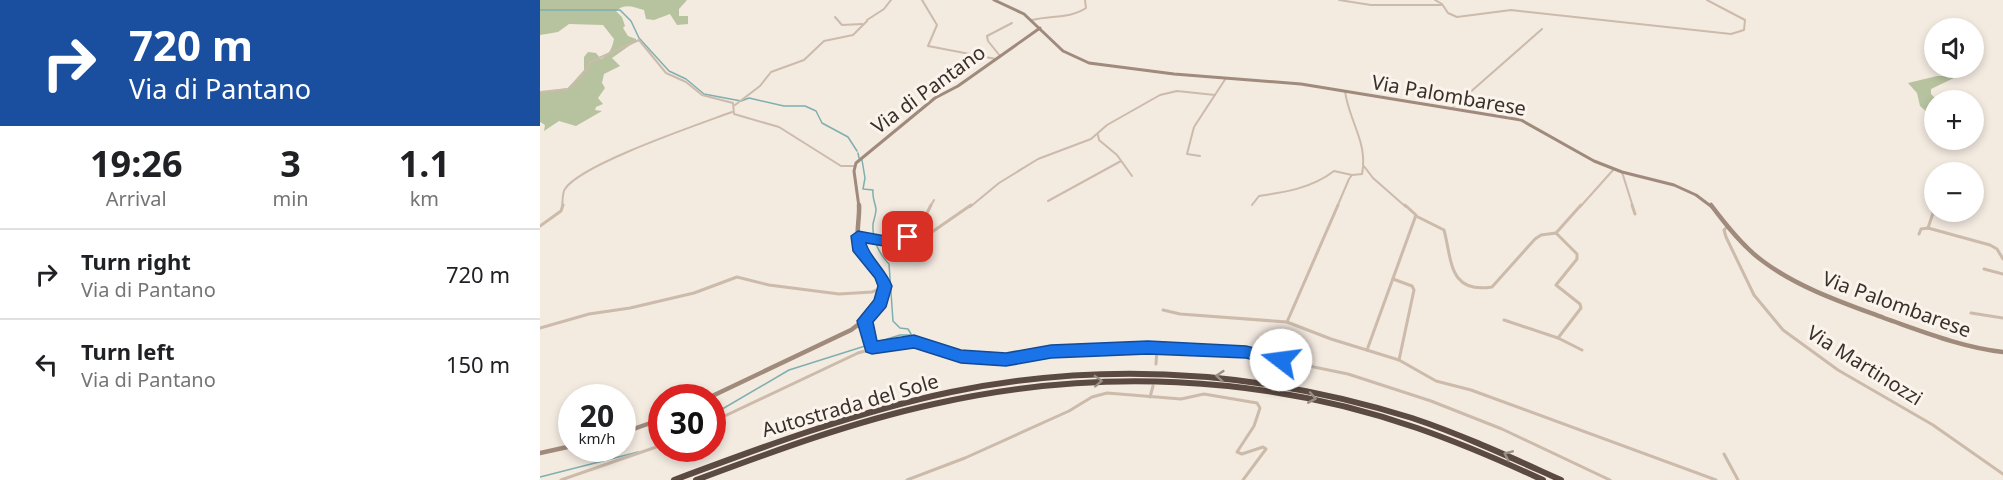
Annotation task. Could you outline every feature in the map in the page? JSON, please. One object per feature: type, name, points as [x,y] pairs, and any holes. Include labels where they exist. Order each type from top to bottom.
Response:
[{"type":"highway","name":"Autostrada del Sole","points":[[674,480],[840,422],[952,392],[1086,374],[1147,372],[1254,380],[1324,392],[1391,411],[1458,434],[1561,480]]},
{"type":"highway","name":"Autostrada del Sole","points":[[696,480],[779,449],[870,420],[950,401],[1054,384],[1145,380],[1253,387],[1324,400],[1391,419],[1456,442],[1542,480]]},
{"type":"main road","name":"Via Palombarese","points":[[994,0],[1018,10],[1032,20],[1066,53],[1087,62],[1168,74],[1291,83],[1501,115],[1524,121],[1587,158],[1622,172],[1672,184],[1694,194],[1711,205],[1727,226],[1769,266],[1802,284],[1849,305],[1959,344],[2003,351]]},
{"type":"main road","name":"Via di Pantano","points":[[854,166],[859,159],[935,98],[958,86],[1040,28]]},
{"type":"main road","points":[[726,389],[845,333],[865,321],[881,303],[885,287],[881,275],[860,251],[854,166]]},
{"type":"main road","points":[[540,453],[558,449]]},
{"type":"street","points":[[732,112],[734,105],[760,86],[771,72],[804,60],[825,41],[852,35],[884,9],[891,0]]},
{"type":"street","points":[[922,0],[936,25],[928,46],[998,57]]},
{"type":"street","points":[[1032,20],[1079,14],[1086,8],[1085,0]]},
{"type":"street","points":[[1340,0],[1376,6],[1443,5]]},
{"type":"street","points":[[1435,0],[1443,5],[1447,13],[1457,17],[1513,10],[1730,34],[1744,30],[1745,20],[1707,0]]},
{"type":"street","points":[[835,17],[839,24],[846,26],[859,25],[867,21]]},
{"type":"street","points":[[998,57],[987,36],[1012,23]]},
{"type":"street","points":[[1451,109],[1542,29]]},
{"type":"street","points":[[540,92],[569,88],[585,72],[590,62],[638,40],[665,72],[685,81],[702,95],[734,105]]},
{"type":"street","points":[[1200,156],[1187,154],[1190,136],[1226,78]]},
{"type":"street","points":[[858,236],[893,243],[904,242],[938,230],[999,183],[1040,158],[1077,145],[1098,134],[1107,125],[1165,93],[1179,91],[1215,95]]},
{"type":"street","points":[[1252,205],[1260,196],[1296,191],[1305,185],[1322,180],[1336,170],[1352,175],[1362,174],[1364,151],[1347,108],[1345,91]]},
{"type":"street","points":[[732,112],[779,127],[841,166],[854,166]]},
{"type":"street","points":[[540,226],[561,211],[566,188],[584,174],[644,146],[732,112]]},
{"type":"street","points":[[1098,134],[1099,140],[1121,161],[1132,176]]},
{"type":"street","points":[[1048,201],[1121,161]]},
{"type":"street","points":[[1363,165],[1373,178],[1416,216],[1445,231],[1452,270],[1458,280],[1484,288],[1493,286],[1537,236],[1556,233],[1614,169]]},
{"type":"street","points":[[1622,172],[1635,214]]},
{"type":"street","points":[[1287,322],[1352,175]]},
{"type":"street","points":[[904,242],[924,218],[934,200]]},
{"type":"street","points":[[1367,350],[1416,216]]},
{"type":"street","points":[[1928,228],[1930,222]]},
{"type":"street","name":"Via Martinozzi","points":[[1727,226],[1724,230],[1725,235],[1751,291],[1779,326],[1833,367],[1933,424],[2003,474]]},
{"type":"street","points":[[1918,234],[1921,229],[1928,228],[1990,245],[1997,249],[2003,260]]},
{"type":"street","points":[[1556,233],[1578,257],[1556,282],[1556,286],[1581,307],[1558,338]]},
{"type":"street","points":[[1984,269],[2003,274]]},
{"type":"street","points":[[540,328],[592,314],[692,294],[737,277],[769,285],[839,294],[872,292],[885,287]]},
{"type":"street","points":[[1393,279],[1414,288],[1399,360]]},
{"type":"street","points":[[1163,310],[1180,314],[1287,322],[1399,360],[1443,384],[1471,390],[1716,480]]},
{"type":"street","points":[[1971,313],[2003,318]]},
{"type":"street","points":[[1504,320],[1558,338],[1582,350]]},
{"type":"street","points":[[865,321],[872,348]]},
{"type":"street","points":[[726,416],[872,348],[914,342],[958,356],[1001,360],[1058,351],[1157,348],[1251,353],[1348,374],[1485,422],[1610,480]]},
{"type":"street","points":[[1156,364],[1157,348]]},
{"type":"street","points":[[1150,397],[1153,386]]},
{"type":"street","points":[[907,480],[965,458],[1064,414],[1094,396],[1113,392],[1182,399],[1205,394],[1253,401],[1259,404],[1257,422],[1237,451],[1242,454],[1263,447],[1266,449],[1243,480]]},
{"type":"street","points":[[561,480],[648,450]]},
{"type":"street","points":[[1724,454],[1738,480]]},
{"type":"green space","points":[[540,0],[687,0],[679,9],[679,16],[688,16],[688,24],[677,25],[670,14],[654,20],[646,19],[644,10],[633,7],[626,6],[616,11],[622,17],[625,26],[623,28],[628,36],[636,41],[612,58],[620,66],[604,74],[602,83],[605,88],[598,98],[603,104],[595,110],[602,111],[576,126],[559,121],[544,131],[545,125],[540,122],[540,92],[568,88],[584,70],[584,57],[588,52],[596,53],[601,59],[610,51],[614,39],[603,25],[569,24],[558,32],[540,35]]},
{"type":"green space","points":[[1929,78],[1954,78],[1931,90],[1924,90],[1924,109],[1920,106],[1917,93],[1908,83]]},
{"type":"waterway","points":[[540,10],[620,10],[631,21],[639,38],[669,71],[686,79],[704,94],[741,101],[749,98],[784,106],[805,106],[816,111],[822,123],[848,137],[857,151]]},
{"type":"waterway","points":[[858,153],[859,158]]},
{"type":"waterway","points":[[862,160],[865,178],[863,189],[873,190],[876,209],[873,224],[875,241],[882,256],[889,264],[893,321],[900,328],[908,329],[911,334]]},
{"type":"waterway","points":[[726,407],[789,370],[900,335],[911,335]]},
{"type":"waterway","points":[[540,477],[638,452]]},
{"type":"route","points":[[908,237],[904,242],[890,243],[858,236],[860,251],[881,275],[885,286],[881,303],[865,321],[872,348],[895,343],[920,342],[961,356],[1006,360],[1051,352],[1148,347],[1246,352],[1281,360]]}]
